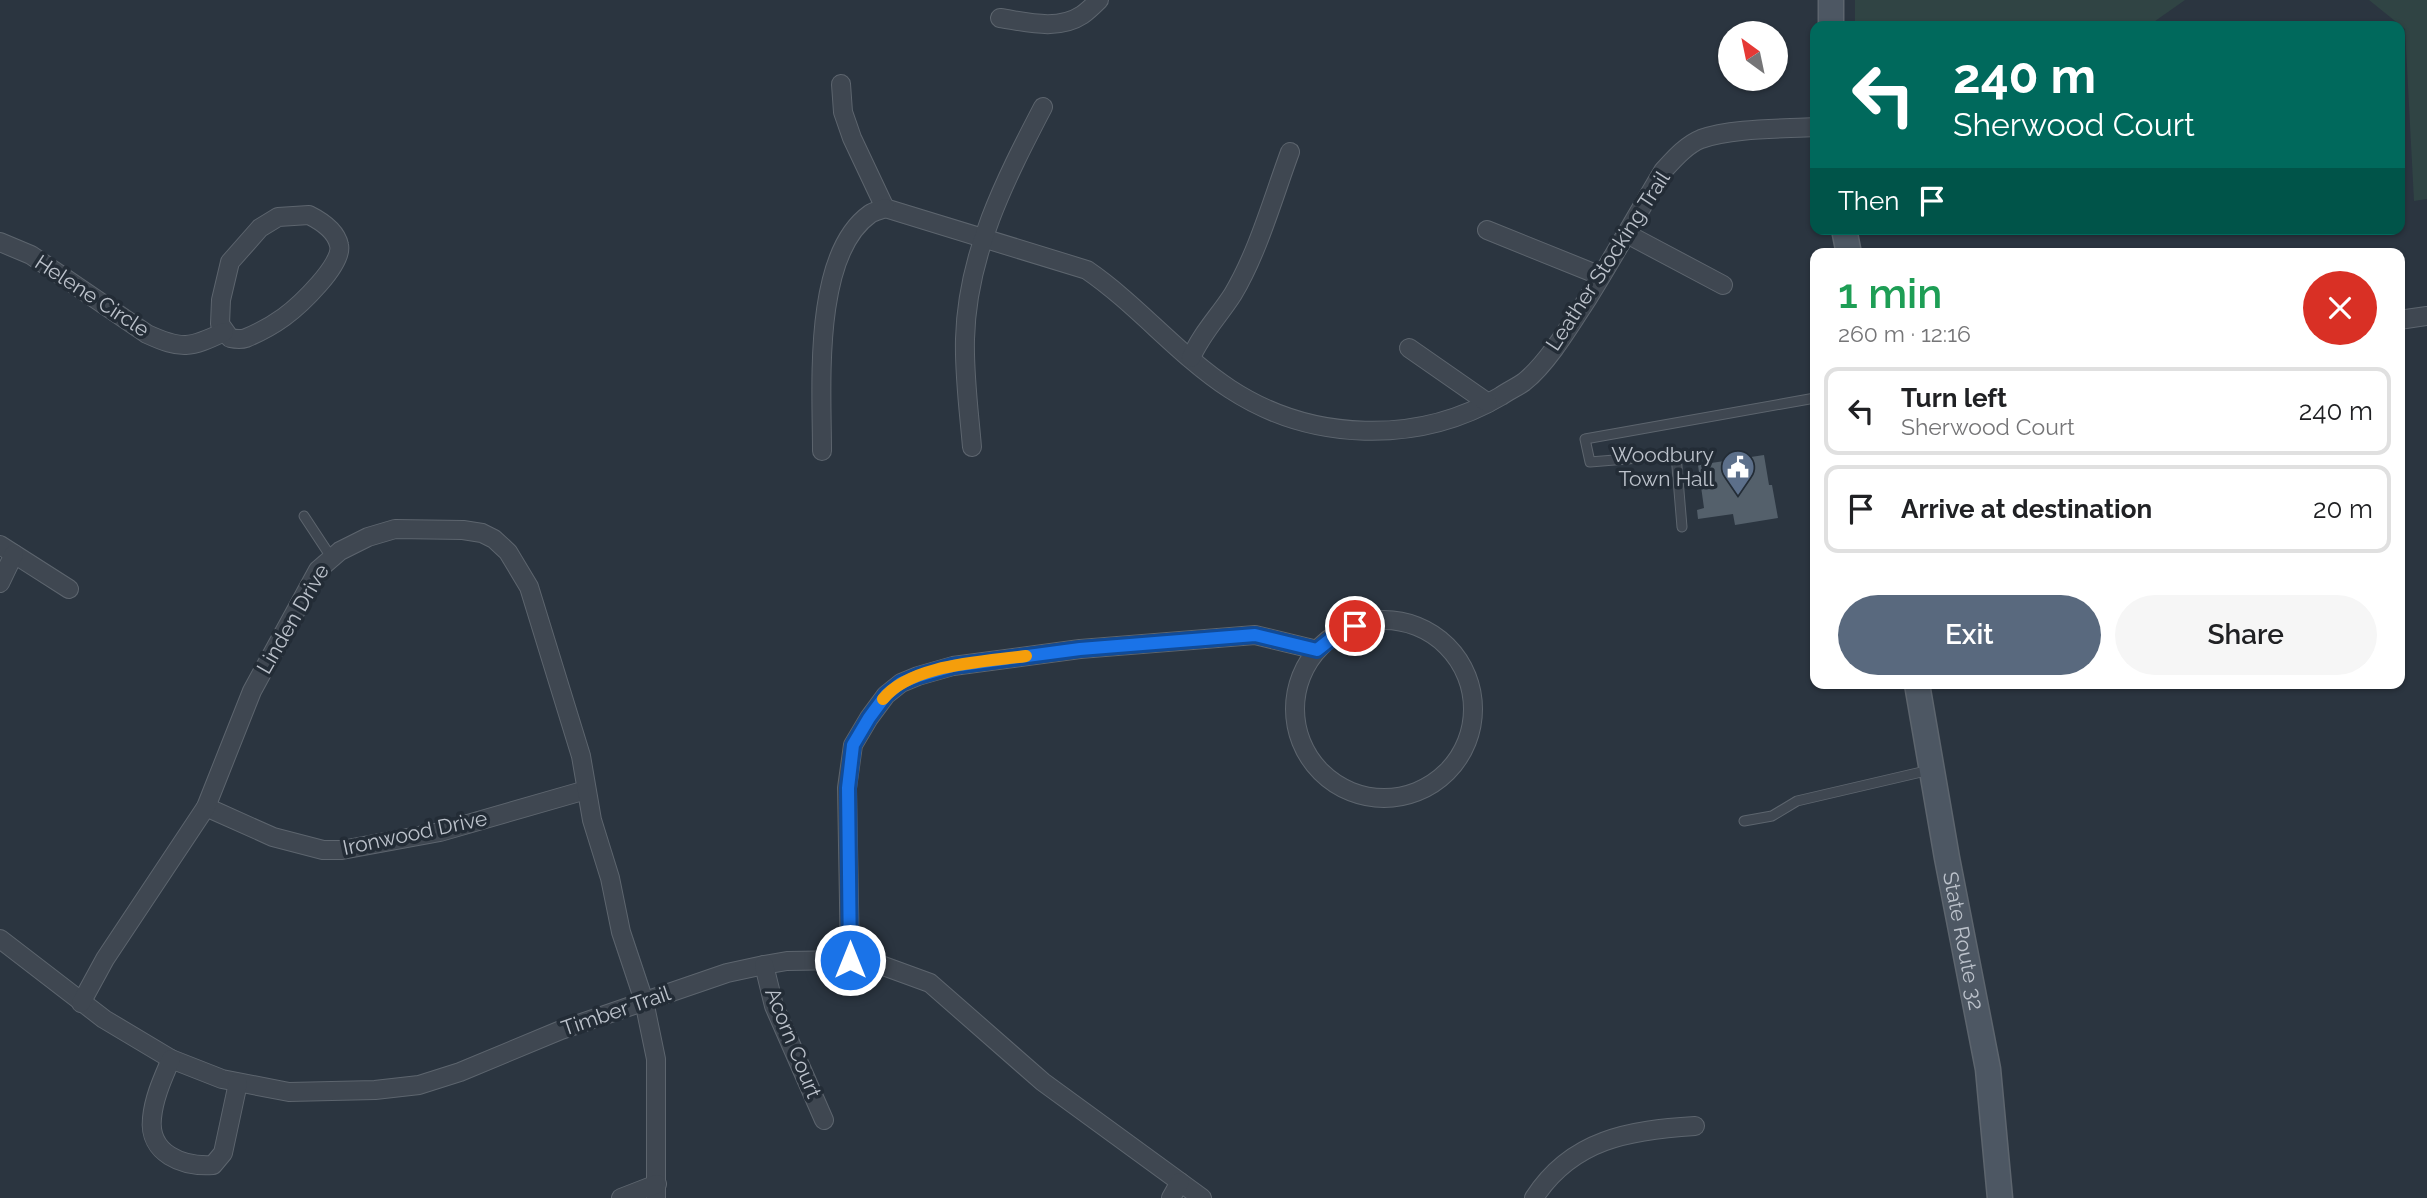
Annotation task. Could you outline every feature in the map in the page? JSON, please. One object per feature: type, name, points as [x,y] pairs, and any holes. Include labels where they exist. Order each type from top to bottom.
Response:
[{"type":"main road","points":[[1831,0],[1831,21]]},
{"type":"main road","name":"State Route 32","points":[[1918,689],[1987,1069],[2000,1198]]},
{"type":"street","points":[[1000,18],[1045,24],[1065,22],[1082,15],[1099,0]]},
{"type":"street","points":[[822,451],[822,348],[830,286],[835,268],[851,235],[870,214],[885,208],[852,138],[843,111],[841,84]]},
{"type":"street","points":[[972,447],[965,339],[971,287],[983,237],[1003,186],[1043,107]]},
{"type":"street","name":"Leather Stocking Trail","points":[[885,208],[1087,270],[1230,389],[1274,412],[1308,424],[1335,429],[1395,431],[1454,419],[1524,382],[1564,334],[1663,171],[1680,153],[1700,139],[1735,132],[1810,127]]},
{"type":"street","points":[[1191,359],[1197,345],[1234,293],[1258,239],[1290,152]]},
{"type":"street","name":"Helene Circle","points":[[309,215],[331,231],[340,246],[339,255],[330,273],[284,317],[243,340],[229,338],[224,332],[220,324],[221,300],[230,262],[260,228],[278,217],[309,215]]},
{"type":"street","points":[[1488,230],[1601,276]]},
{"type":"street","points":[[1627,233],[1723,285]]},
{"type":"street","name":"Helene Circle","points":[[0,242],[31,255],[147,334],[167,343],[194,346],[224,332]]},
{"type":"street","points":[[2405,319],[2427,316]]},
{"type":"street","points":[[1409,348],[1488,403]]},
{"type":"street","name":"Linden Drive","points":[[81,1003],[105,959],[206,807],[252,691],[318,570],[331,557],[368,537],[395,529],[463,530],[482,533],[508,552],[529,587],[581,756],[592,820],[610,878],[621,932],[643,1001],[656,1059],[656,1191]]},
{"type":"street","points":[[0,583],[7,550],[69,589]]},
{"type":"street","points":[[1369,621],[1399,621],[1428,631],[1452,650],[1468,675],[1474,705],[1470,735],[1457,761],[1437,781],[1411,794],[1392,797],[1354,793],[1329,779],[1309,758],[1305,749],[1298,732],[1295,702],[1302,675],[1317,650],[1341,631],[1369,621]]},
{"type":"street","points":[[850,960],[848,788],[853,745],[886,695],[901,683],[953,666],[1080,649],[1255,635],[1317,650]]},
{"type":"street","name":"Ironwood Drive","points":[[206,807],[273,837],[323,850],[342,850],[440,832],[586,790]]},
{"type":"street","name":"Timber Trail","points":[[0,939],[81,1003],[171,1059],[238,1083],[289,1093],[375,1090],[419,1085],[460,1072],[561,1030],[727,973],[787,961],[850,960],[878,964],[930,983],[1043,1082],[1202,1198]]},
{"type":"street","name":"Acorn Court","points":[[764,965],[774,1006],[824,1120]]},
{"type":"street","points":[[171,1059],[157,1092],[151,1119],[152,1132],[169,1156],[193,1166],[213,1165],[223,1153],[238,1083]]},
{"type":"street","points":[[1534,1198],[1541,1187],[1573,1156],[1606,1139],[1650,1129],[1695,1126]]},
{"type":"street","points":[[1171,1198],[1180,1182]]},
{"type":"street","points":[[621,1198],[656,1191]]},
{"type":"lane","points":[[1682,527],[1676,455],[1590,462],[1585,439],[1810,399]]},
{"type":"lane","points":[[304,516],[331,557]]},
{"type":"lane","points":[[1744,821],[1772,816],[1797,801],[1932,770]]},
{"type":"green space","points":[[1855,0],[2185,0],[2155,21],[1855,21]]},
{"type":"green space","points":[[2369,0],[2427,0],[2427,199],[2414,201],[2405,21],[2395,21]]},
{"type":"building","name":"Woodbury Town Hall","points":[[1764,455],[1778,518],[1735,525],[1733,514],[1698,519],[1697,510],[1704,508],[1698,465]]},
{"type":"slow traffic","points":[[883,699],[901,683],[918,676],[953,666],[1026,656]]},
{"type":"place","name":"Woodbury Town Hall","points":[[1738,497]]},
{"type":"route","points":[[850,960],[848,788],[853,745],[886,695],[901,683],[953,666],[1080,649],[1255,635],[1317,650],[1341,631],[1355,626]]}]
